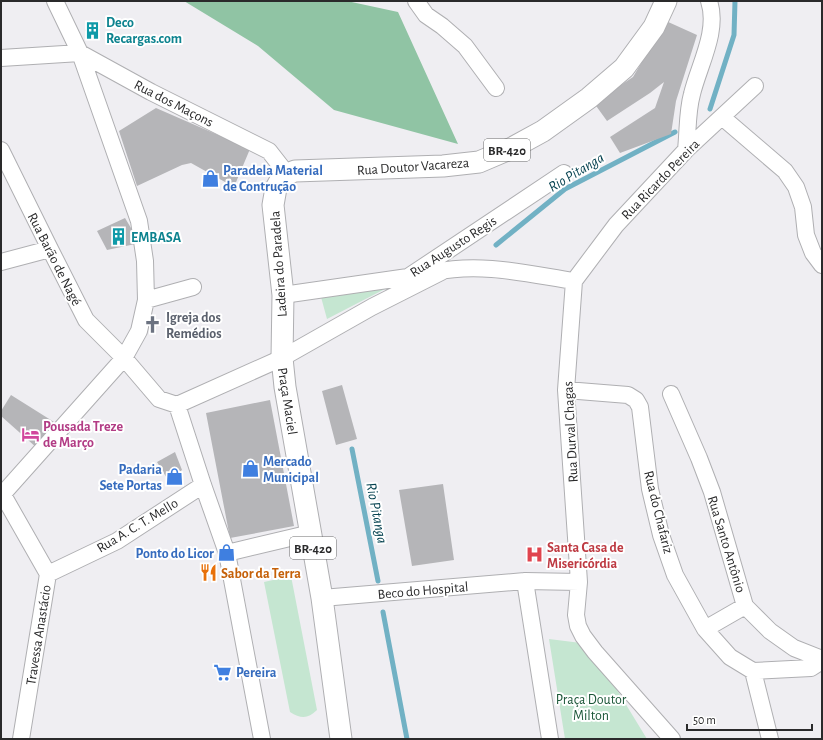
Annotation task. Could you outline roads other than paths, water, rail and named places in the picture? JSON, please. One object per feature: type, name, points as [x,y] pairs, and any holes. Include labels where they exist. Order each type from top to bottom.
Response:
[{"type":"main road","name":"Rua Doutor Vacareza","points":[[286,174],[295,171],[443,166],[479,162],[512,148],[543,131],[589,98],[624,68],[654,27],[666,1]]},
{"type":"main road","name":"Ladeira do Paradela","points":[[282,358],[283,295],[273,205],[276,188],[286,174]]},
{"type":"main road","name":"Praça Maciel","points":[[282,358],[285,387],[322,598],[341,739]]},
{"type":"street","points":[[2,496],[124,358],[139,331],[146,300],[145,261],[139,221],[80,53],[55,1]]},
{"type":"street","points":[[416,1],[426,15],[442,26],[465,46],[496,88]]},
{"type":"street","points":[[686,150],[691,96],[710,37],[712,11],[708,1]]},
{"type":"street","points":[[1,58],[80,53]]},
{"type":"street","name":"Rua dos Maçons","points":[[80,53],[151,92],[269,151],[286,174]]},
{"type":"street","name":"Rua Ricardo Pereira","points":[[574,281],[616,225],[686,150],[755,86]]},
{"type":"street","points":[[722,116],[785,171],[796,187],[803,207],[806,235],[813,253],[822,265]]},
{"type":"street","name":"Rua Barão de Nagé","points":[[1,150],[86,320],[124,358]]},
{"type":"street","name":"Rua Augusto Regis","points":[[283,295],[408,277],[564,173]]},
{"type":"street","points":[[1,262],[50,249]]},
{"type":"street","points":[[408,277],[445,270],[492,268],[574,281]]},
{"type":"street","points":[[282,358],[372,307],[445,270]]},
{"type":"street","name":"Rua Durval Chagas","points":[[574,281],[566,390],[579,582]]},
{"type":"street","points":[[146,300],[193,287]]},
{"type":"street","points":[[124,358],[159,399],[177,405],[227,553],[262,739]]},
{"type":"street","name":"Praça Maciel","points":[[177,405],[282,358]]},
{"type":"street","name":"Rua do Chafariz","points":[[566,390],[628,394],[636,400],[640,407],[650,489],[661,534],[675,575],[705,629],[730,657],[753,671]]},
{"type":"street","name":"Rua Santo Antônio","points":[[671,394],[712,492],[745,606],[770,631],[794,648],[822,660]]},
{"type":"street","name":"Rua A. C. T. Mello","points":[[48,574],[117,541],[203,485]]},
{"type":"street","name":"Travessa Anastácio","points":[[2,496],[48,574],[21,739]]},
{"type":"street","points":[[227,553],[311,533]]},
{"type":"street","points":[[550,739],[525,582],[579,582],[576,615],[578,626],[583,636],[647,712],[672,739]]},
{"type":"street","name":"Beco do Hospital","points":[[322,598],[525,582]]},
{"type":"street","points":[[705,629],[745,606]]},
{"type":"street","points":[[770,739],[753,671],[811,668],[822,660]]},
{"type":"waterway","points":[[710,109],[734,35],[735,1]]},
{"type":"waterway","name":"Rio Pitanga","points":[[496,245],[565,189],[675,132]]},
{"type":"waterway","name":"Rio Pitanga","points":[[352,449],[378,581]]},
{"type":"waterway","points":[[383,612],[407,739]]},
{"type":"place","name":"Deco Recargas.com","points":[[93,30]]},
{"type":"place","name":"Paradela Material de Contrução","points":[[210,178]]},
{"type":"place","name":"EMBASA","points":[[118,237]]},
{"type":"place","name":"Igreja dos Remédios","points":[[153,325]]},
{"type":"place","name":"Pousada Treze de Março","points":[[30,434]]},
{"type":"place","name":"Mercado Municipal","points":[[250,469]]},
{"type":"place","name":"Padaria Sete Portas","points":[[175,477]]},
{"type":"place","name":"Ponto do Licor","points":[[227,553]]},
{"type":"place","name":"Santa Casa de Misericórdia","points":[[534,555]]},
{"type":"place","name":"Sabor da Terra","points":[[208,573]]},
{"type":"place","name":"Pereira","points":[[223,672]]},
{"type":"park label","name":"Praça Doutor Milton","points":[[591,708]]}]
